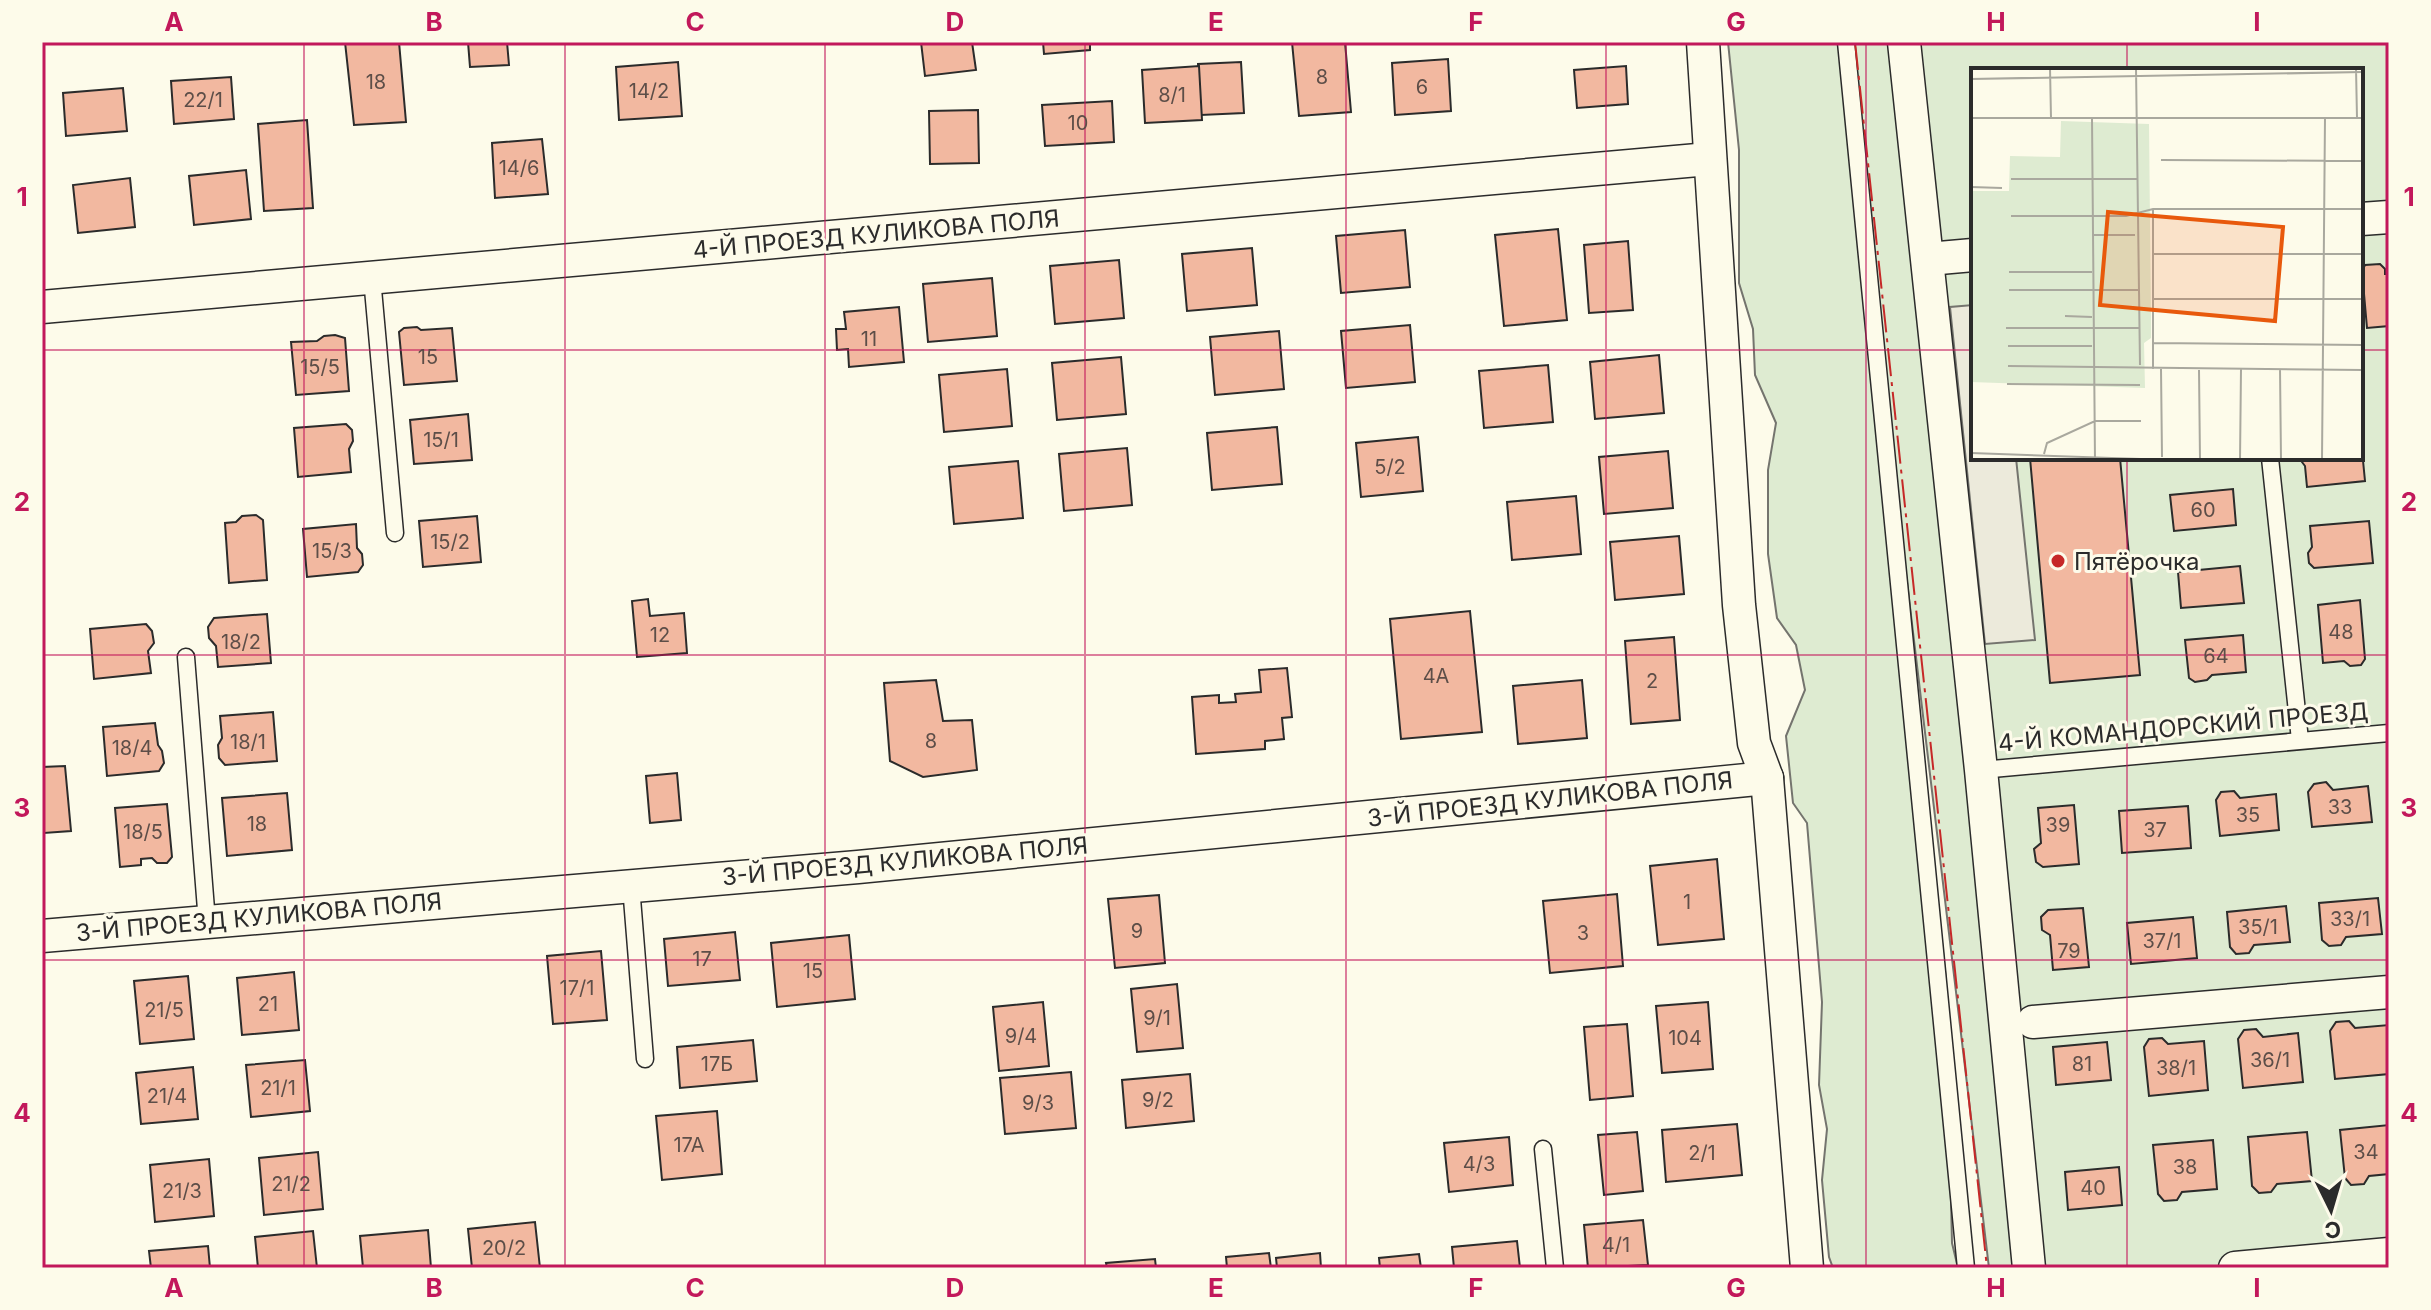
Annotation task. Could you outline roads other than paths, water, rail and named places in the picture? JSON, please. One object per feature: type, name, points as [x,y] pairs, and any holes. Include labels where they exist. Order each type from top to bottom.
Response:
[{"type":"street","points":[[1703,42],[1739,605],[1754,743],[1767,778],[1807,1268]]},
{"type":"street","points":[[1904,42],[1981,770],[2029,1268]]},
{"type":"street","name":"4-Й ПРОЕЗД КУЛИКОВА ПОЛЯ","points":[[42,307],[1709,159]]},
{"type":"street","points":[[2363,219],[2389,217]]},
{"type":"street","points":[[1928,259],[1971,255]]},
{"type":"street","name":"3-Й ПРОЕЗД КУЛИКОВА ПОЛЯ","points":[[42,936],[858,867],[1767,778]]},
{"type":"street","points":[[2033,1022],[2389,992]]},
{"type":"street","points":[[2235,1268],[2371,1259]]},
{"type":"lane","points":[[1846,42],[1966,1268]]},
{"type":"lane","points":[[372,278],[395,533]]},
{"type":"lane","points":[[2270,460],[2300,740]]},
{"type":"lane","points":[[186,657],[207,922]]},
{"type":"lane","name":"4-Й КОМАНДОРСКИЙ ПРОЕЗД","points":[[1981,770],[2389,733]]},
{"type":"lane","points":[[631,886],[645,1059]]},
{"type":"lane","points":[[1543,1149],[1555,1268]]},
{"type":"place","name":"Пятёрочка","points":[[2058,561]]}]
